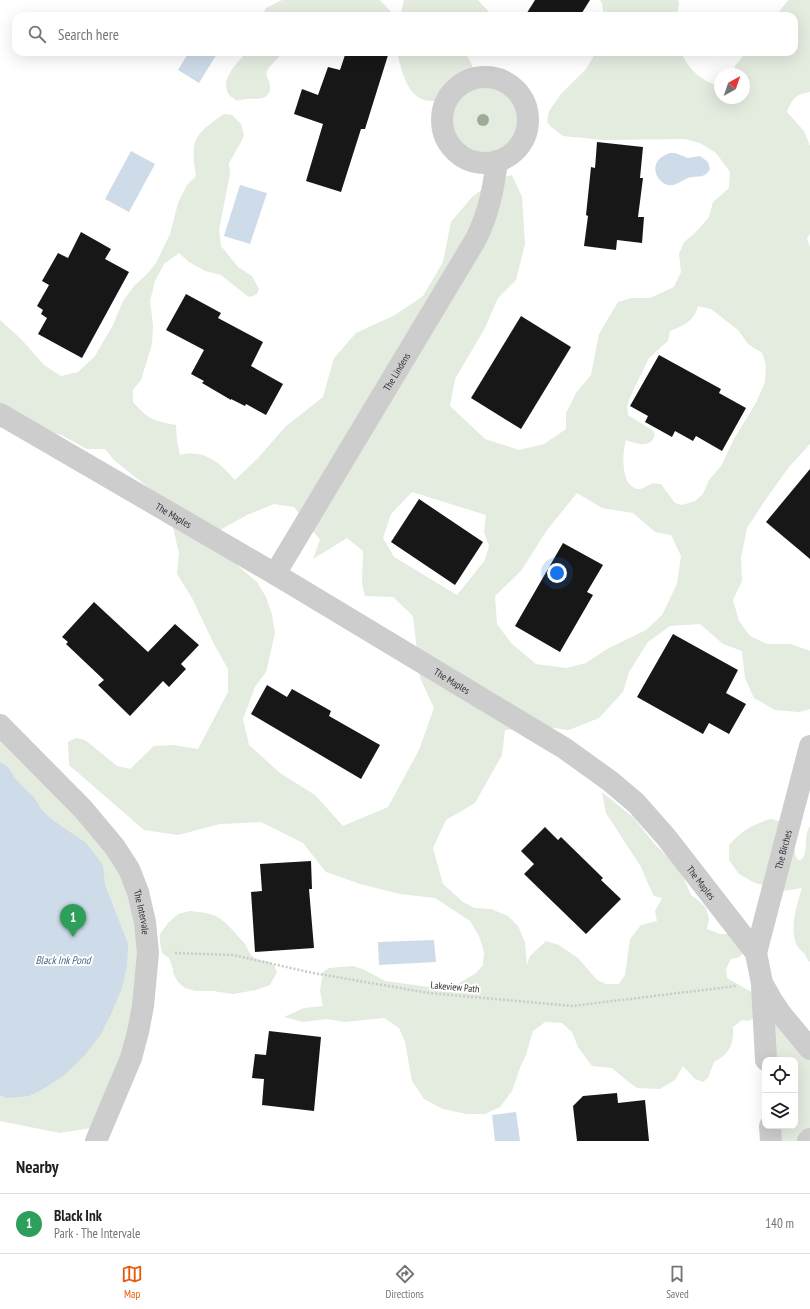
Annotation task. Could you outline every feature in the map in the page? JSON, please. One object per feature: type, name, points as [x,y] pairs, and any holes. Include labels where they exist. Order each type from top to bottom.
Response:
[{"type":"street","name":"The Lindens","points":[[274,574],[476,239],[483,226],[492,200],[498,161]]},
{"type":"street","name":"The Maples","points":[[0,414],[274,574],[564,748],[610,781],[636,803],[666,837],[756,954],[762,983],[771,999],[781,1014],[810,1049]]},
{"type":"street","name":"The Intervale","points":[[0,725],[83,809],[114,846],[129,869],[138,892],[145,922],[148,953],[143,1006],[131,1058],[96,1141]]},
{"type":"street","name":"The Birches","points":[[756,954],[810,746]]},
{"type":"street","points":[[762,983],[766,1057]]},
{"type":"street","points":[[770,1129],[770,1141]]},
{"type":"path","name":"Lakeview Path","points":[[148,953],[233,955],[313,974],[429,993],[572,1006],[762,983]]},
{"type":"shaded area","points":[[282,0],[380,0],[391,12],[264,12],[266,8]]},
{"type":"shaded area","points":[[404,0],[478,0],[489,12],[401,12]]},
{"type":"shaded area","points":[[600,0],[678,0],[679,3],[678,12],[603,12]]},
{"type":"shaded area","points":[[788,0],[810,0],[810,92],[801,94],[795,98],[787,112],[804,131],[810,146],[810,233],[807,239],[810,247],[810,444],[789,467],[747,528],[741,558],[742,581],[733,600],[739,621],[750,636],[767,644],[791,644],[810,651],[810,709],[799,712],[775,710],[754,698],[745,678],[742,651],[723,644],[700,624],[670,626],[648,642],[629,672],[623,692],[599,718],[569,730],[538,726],[505,730],[502,755],[475,803],[446,820],[433,848],[443,884],[463,902],[475,908],[491,909],[508,916],[518,926],[525,942],[527,965],[530,956],[546,941],[559,945],[578,958],[597,980],[606,984],[619,984],[625,975],[630,939],[641,925],[657,921],[655,911],[662,898],[654,896],[641,867],[606,813],[602,792],[634,818],[653,842],[680,870],[691,895],[706,908],[709,919],[707,929],[720,934],[728,934],[744,951],[740,957],[731,959],[726,969],[727,978],[756,993],[756,1016],[749,1021],[742,1020],[733,1027],[733,1039],[730,1048],[724,1056],[714,1062],[708,1078],[703,1082],[695,1079],[683,1066],[675,1080],[660,1089],[637,1088],[612,1068],[592,1066],[578,1047],[572,1032],[562,1023],[545,1022],[533,1031],[526,1055],[512,1091],[500,1107],[485,1114],[467,1114],[443,1109],[424,1099],[412,1081],[405,1042],[399,1028],[384,1018],[345,1022],[327,1019],[303,1022],[284,1017],[304,1008],[323,1006],[320,991],[323,972],[329,968],[353,966],[365,970],[385,981],[436,988],[458,984],[476,973],[483,965],[484,952],[479,936],[470,921],[435,898],[400,894],[360,884],[326,872],[303,843],[261,822],[220,824],[178,835],[144,830],[69,765],[68,742],[76,738],[85,740],[117,766],[130,769],[154,746],[173,745],[198,749],[228,692],[228,669],[192,598],[177,574],[179,553],[173,528],[154,492],[114,460],[105,449],[87,449],[61,435],[35,427],[0,428],[0,320],[21,339],[44,365],[61,376],[78,372],[95,356],[113,325],[123,301],[134,286],[156,263],[170,234],[178,203],[187,185],[196,176],[194,146],[196,139],[206,127],[224,114],[232,115],[241,124],[244,135],[229,163],[230,174],[219,230],[221,246],[238,267],[252,276],[259,289],[257,294],[250,297],[221,275],[205,271],[189,262],[179,253],[164,264],[155,281],[150,301],[153,325],[152,344],[141,380],[133,390],[133,402],[147,416],[162,422],[176,425],[180,455],[197,454],[211,458],[235,480],[259,457],[285,427],[323,397],[334,358],[356,333],[395,315],[423,296],[443,262],[451,222],[472,197],[495,180],[512,175],[522,197],[525,244],[516,280],[498,298],[485,328],[455,379],[450,406],[485,439],[519,450],[544,444],[566,429],[566,413],[576,393],[591,375],[599,334],[618,302],[631,298],[650,298],[674,287],[681,272],[679,254],[684,242],[695,233],[709,217],[713,202],[729,188],[730,172],[716,153],[700,143],[685,139],[604,140],[563,136],[547,122],[549,111],[561,94],[586,69],[594,56],[683,56],[696,74],[714,84],[714,104],[750,104],[750,68],[735,68],[743,56],[798,56],[798,12],[779,12]],"holes":[[[698,306],[711,309],[738,330],[748,344],[762,353],[766,365],[765,382],[756,403],[735,437],[721,466],[709,480],[703,494],[695,501],[682,505],[675,503],[661,484],[652,484],[640,489],[633,487],[629,483],[626,477],[623,461],[626,440],[639,444],[647,444],[651,442],[655,434],[652,430],[628,415],[627,406],[649,358],[668,341],[670,331],[688,322],[694,316]],[[412,492],[486,515],[484,532],[489,546],[485,560],[457,595],[394,557],[383,538],[391,514]],[[577,493],[602,508],[633,513],[655,532],[671,535],[681,556],[677,584],[662,615],[646,630],[607,649],[586,663],[566,668],[536,664],[511,643],[497,624],[495,596],[521,571],[547,530]],[[274,504],[294,507],[320,540],[313,559],[347,538],[363,551],[362,584],[365,596],[393,597],[413,616],[420,678],[434,708],[419,750],[388,807],[343,826],[315,795],[280,773],[249,745],[243,719],[255,687],[266,672],[275,633],[272,615],[266,597],[257,582],[237,565],[220,530],[247,515]]]},
{"type":"shaded area","points":[[244,56],[280,56],[267,71],[270,86],[268,95],[258,99],[244,99],[237,101],[229,95],[226,83],[235,66]]},
{"type":"shaded area","points":[[398,56],[467,56],[472,67],[471,80],[484,78],[496,79],[507,84],[520,96],[527,111],[528,123],[525,135],[519,146],[507,158],[493,163],[478,163],[464,158],[453,148],[445,134],[443,117],[448,98],[433,101],[424,100],[417,96],[407,84]]},
{"type":"shaded area","name":"Black Ink Pond","points":[[0,725],[114,846],[148,953],[103,1126],[60,1133],[0,1121]]},
{"type":"shaded area","points":[[771,819],[783,822],[793,840],[796,858],[800,861],[805,853],[806,835],[810,826],[810,962],[798,947],[794,934],[794,918],[802,888],[783,891],[755,883],[739,874],[729,860],[729,845],[738,836],[759,823]]},
{"type":"shaded area","points":[[190,911],[206,913],[221,919],[244,943],[253,957],[270,962],[275,967],[277,972],[270,985],[256,990],[233,994],[213,991],[196,991],[185,988],[178,982],[173,973],[169,958],[162,953],[160,934],[168,923],[178,914]]},
{"type":"shaded area","points":[[771,999],[810,1049],[810,1139],[808,1141],[771,1141],[770,1129],[798,1129],[798,1057],[766,1057]]},
{"type":"water","points":[[187,56],[216,56],[199,83],[178,70]]},
{"type":"water","points":[[131,151],[155,164],[129,212],[105,199]]},
{"type":"water","points":[[675,153],[688,158],[700,156],[708,162],[710,169],[702,176],[689,178],[674,185],[665,184],[657,176],[655,169],[657,162],[664,155]]},
{"type":"water","points":[[240,185],[267,193],[250,244],[224,236]]},
{"type":"water","name":"Black Ink Pond","points":[[0,762],[8,767],[14,777],[34,797],[41,809],[51,819],[86,843],[103,865],[105,885],[128,944],[127,966],[122,988],[101,1034],[84,1056],[63,1076],[43,1089],[29,1096],[6,1098],[0,1095]]},
{"type":"water","points":[[434,940],[436,962],[379,965],[378,942]]},
{"type":"water","points":[[516,1112],[520,1141],[495,1141],[492,1115]]},
{"type":"building","points":[[535,0],[590,0],[582,12],[528,12]]},
{"type":"building","points":[[345,56],[388,56],[365,129],[361,129],[341,192],[306,181],[323,124],[294,114],[302,89],[318,95],[328,67],[340,70]]},
{"type":"building","points":[[597,142],[643,147],[640,178],[643,178],[638,217],[644,217],[642,243],[617,240],[616,250],[584,246],[588,216],[586,215],[591,167],[595,168]]},
{"type":"building","points":[[81,232],[111,249],[105,259],[129,272],[82,358],[38,334],[47,318],[41,314],[43,310],[37,306],[49,285],[42,281],[58,253],[68,258]]},
{"type":"building","points":[[186,294],[221,313],[218,318],[263,342],[251,366],[283,384],[266,415],[246,404],[245,406],[231,400],[202,383],[204,381],[191,374],[204,350],[166,330]]},
{"type":"building","points":[[521,316],[571,347],[521,429],[471,398]]},
{"type":"building","points":[[659,355],[721,389],[719,393],[746,408],[722,451],[696,436],[693,441],[675,431],[672,437],[645,422],[648,416],[630,406]]},
{"type":"building","points":[[810,469],[810,559],[766,522]]},
{"type":"building","points":[[419,499],[483,542],[455,585],[391,542]]},
{"type":"building","points":[[563,543],[603,565],[587,592],[593,595],[560,652],[515,626]]},
{"type":"building","points":[[94,602],[148,652],[175,624],[199,645],[181,664],[186,669],[169,687],[163,681],[130,716],[98,685],[104,680],[66,644],[68,642],[62,637]]},
{"type":"building","points":[[673,634],[738,670],[726,693],[746,704],[729,734],[709,723],[703,734],[637,697]]},
{"type":"building","points":[[267,685],[287,697],[292,689],[331,711],[329,716],[380,745],[361,779],[251,714]]},
{"type":"building","points":[[545,827],[558,840],[561,837],[603,878],[601,880],[621,899],[586,934],[524,874],[534,864],[521,851]]},
{"type":"building","points":[[311,861],[312,889],[309,889],[314,948],[255,952],[251,892],[262,891],[260,864]]},
{"type":"building","points":[[269,1031],[321,1037],[314,1111],[262,1105],[264,1079],[252,1078],[255,1054],[266,1055]]},
{"type":"building","points":[[617,1093],[618,1103],[645,1100],[649,1141],[577,1141],[573,1106],[583,1096]]},
{"type":"place","name":"Black Ink","points":[[73,937]]}]
